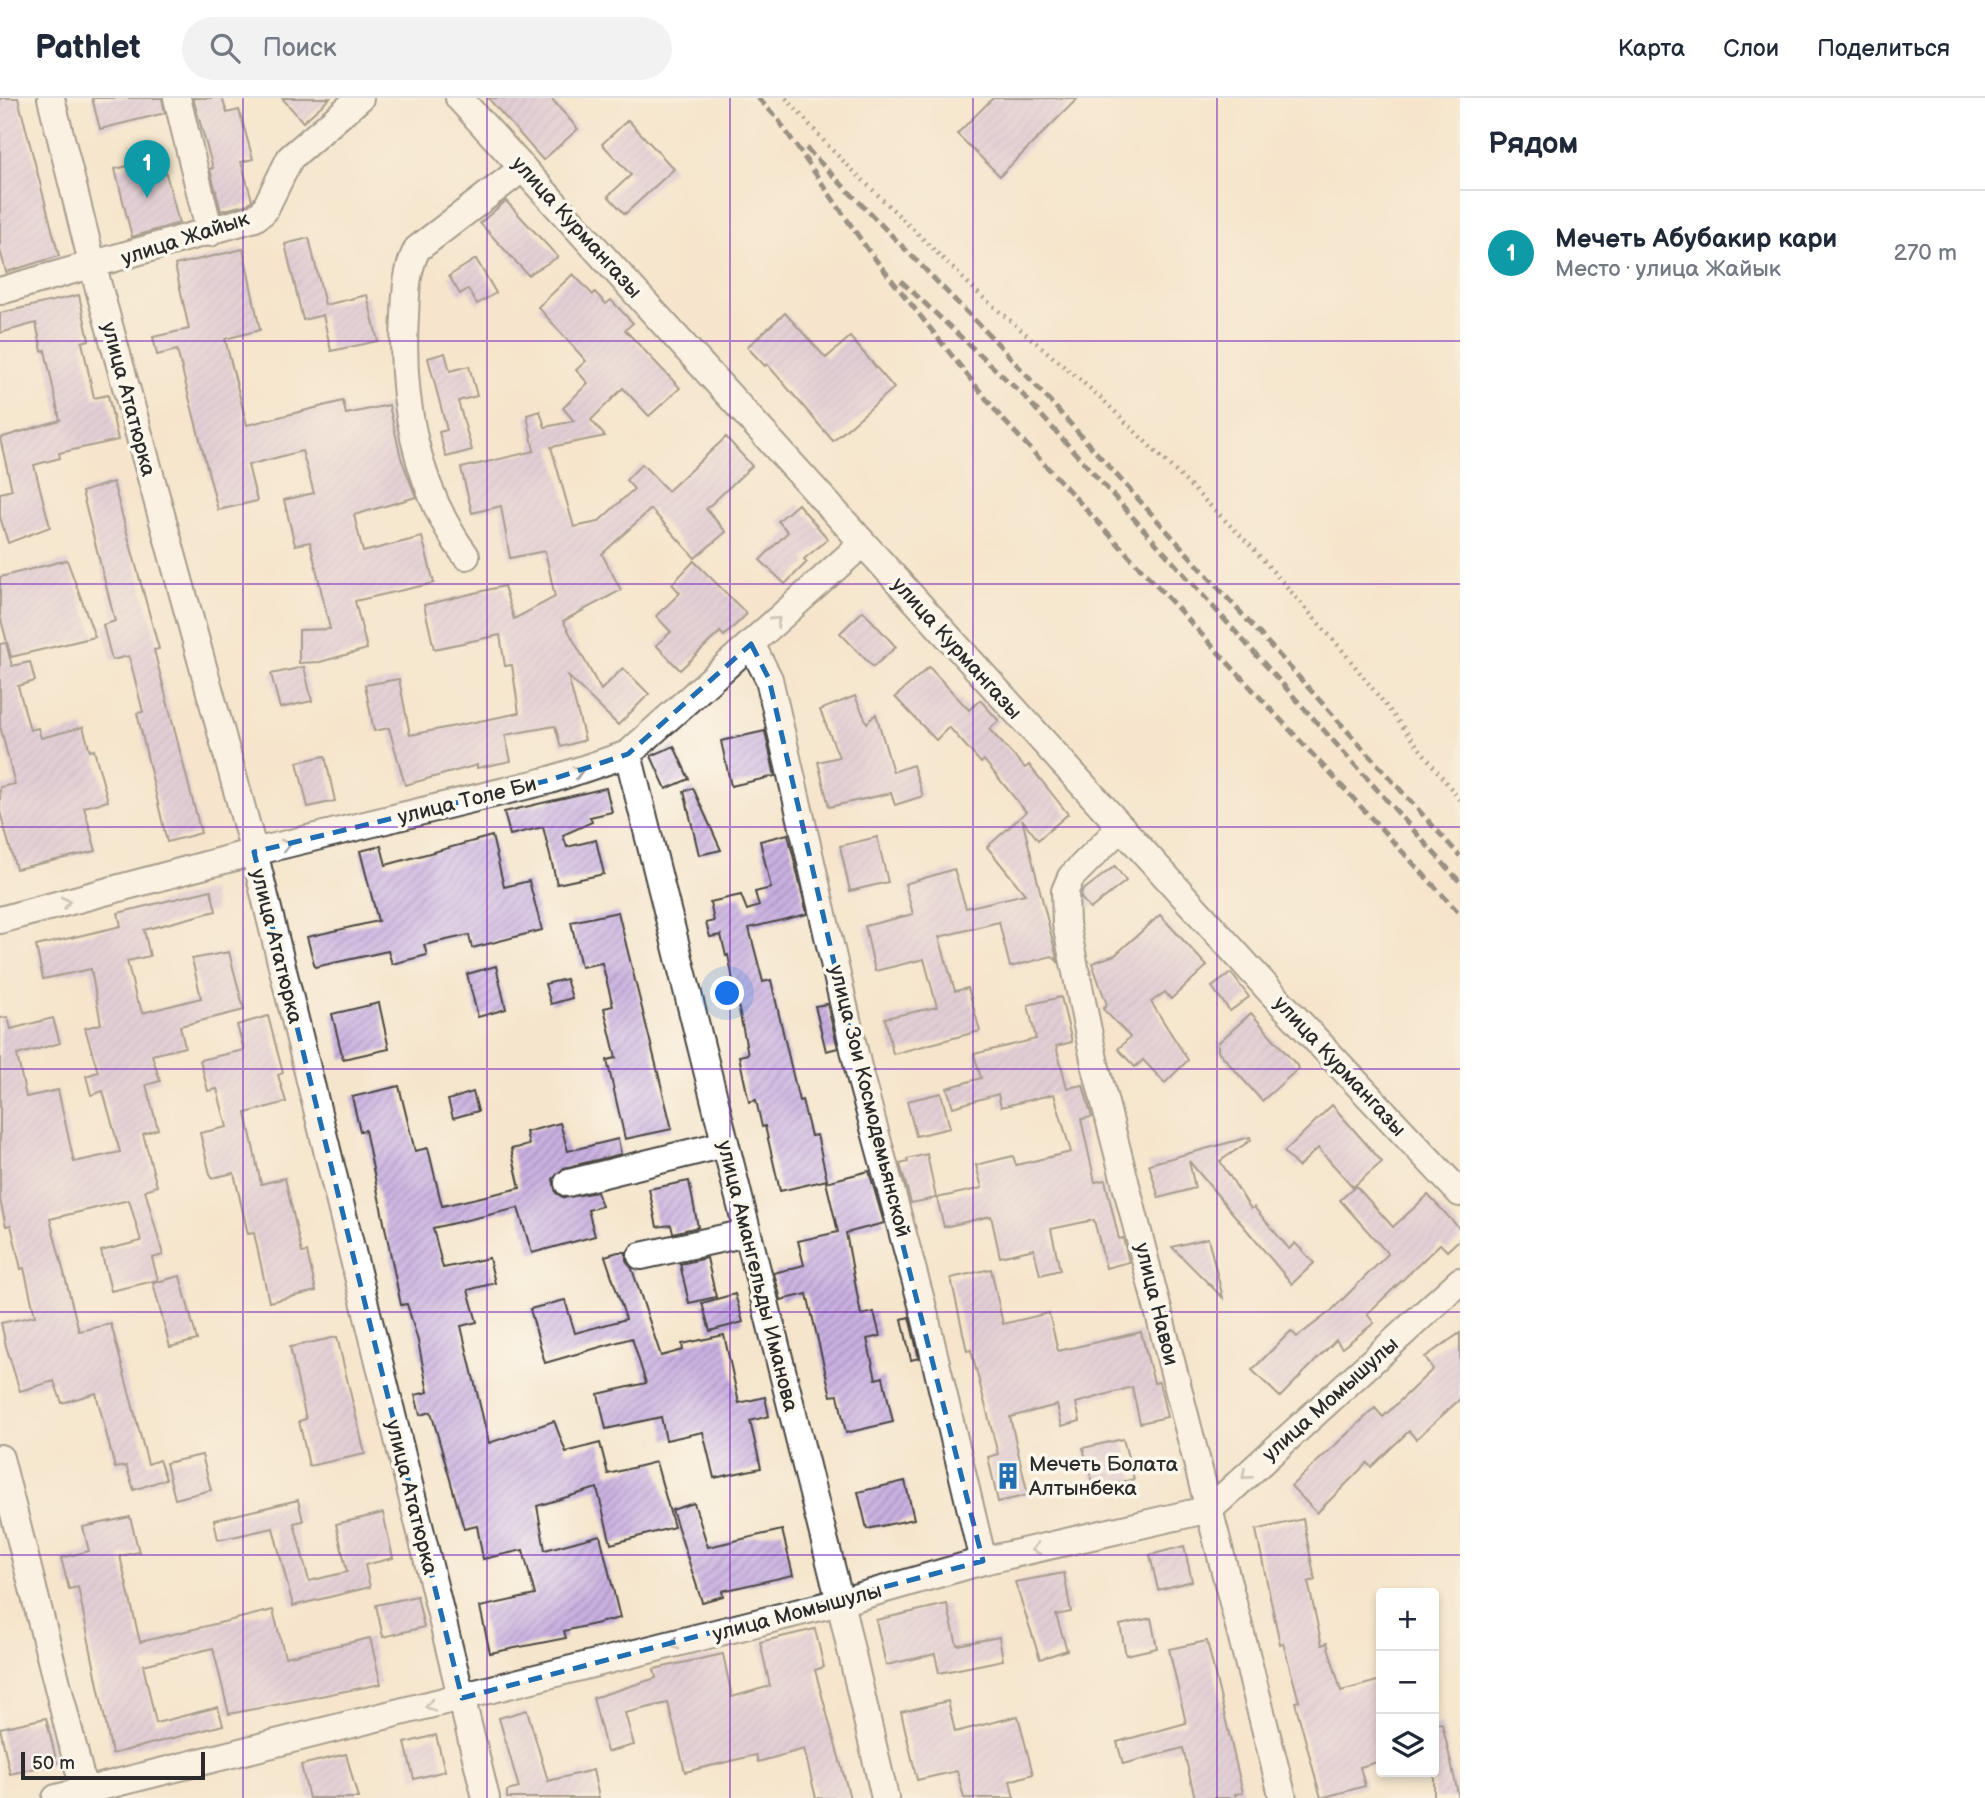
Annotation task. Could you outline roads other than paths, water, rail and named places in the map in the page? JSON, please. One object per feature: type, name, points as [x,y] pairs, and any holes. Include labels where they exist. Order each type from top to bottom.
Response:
[{"type":"street","name":"улица Ататюрка","points":[[51,98],[93,267],[254,852],[486,1798]]},
{"type":"street","points":[[177,98],[210,233]]},
{"type":"street","name":"улица Жайык","points":[[0,291],[93,267],[255,218],[264,211],[290,158],[360,98]]},
{"type":"street","name":"улица Курмангазы","points":[[459,98],[862,544],[1460,1194]]},
{"type":"street","points":[[467,556],[448,531],[435,502],[408,409],[402,355],[408,268],[417,249],[523,168]]},
{"type":"street","name":"улица Толе Би","points":[[0,920],[254,852],[550,780],[628,754],[862,544]]},
{"type":"street","name":"улица Зои Космодемьянской","points":[[751,644],[769,679],[861,1080],[923,1308],[983,1561]]},
{"type":"street","name":"улица Амангельды Иманова","points":[[628,754],[839,1602],[885,1798]]},
{"type":"street","name":"улица Навои","points":[[1121,827],[1070,877],[1066,891],[1066,923],[1095,1064],[1283,1798]]},
{"type":"street","points":[[568,1183],[725,1144]]},
{"type":"street","points":[[641,1256],[747,1233]]},
{"type":"street","name":"улица Момышулы","points":[[56,1798],[85,1794],[839,1602],[983,1561],[1210,1508],[1460,1281]]},
{"type":"street","points":[[0,1458],[85,1794]]},
{"type":"railway","points":[[758,98],[777,118],[868,250],[999,415],[1460,914]]},
{"type":"railway","points":[[806,148],[1002,348],[1460,856]]},
{"type":"railway","points":[[901,281],[1024,396],[1460,882]]},
{"type":"place","name":"Мечеть Абубакир кари","points":[[147,198]]},
{"type":"place","name":"Мечеть Болата Алтынбека","points":[[1008,1476]]}]
